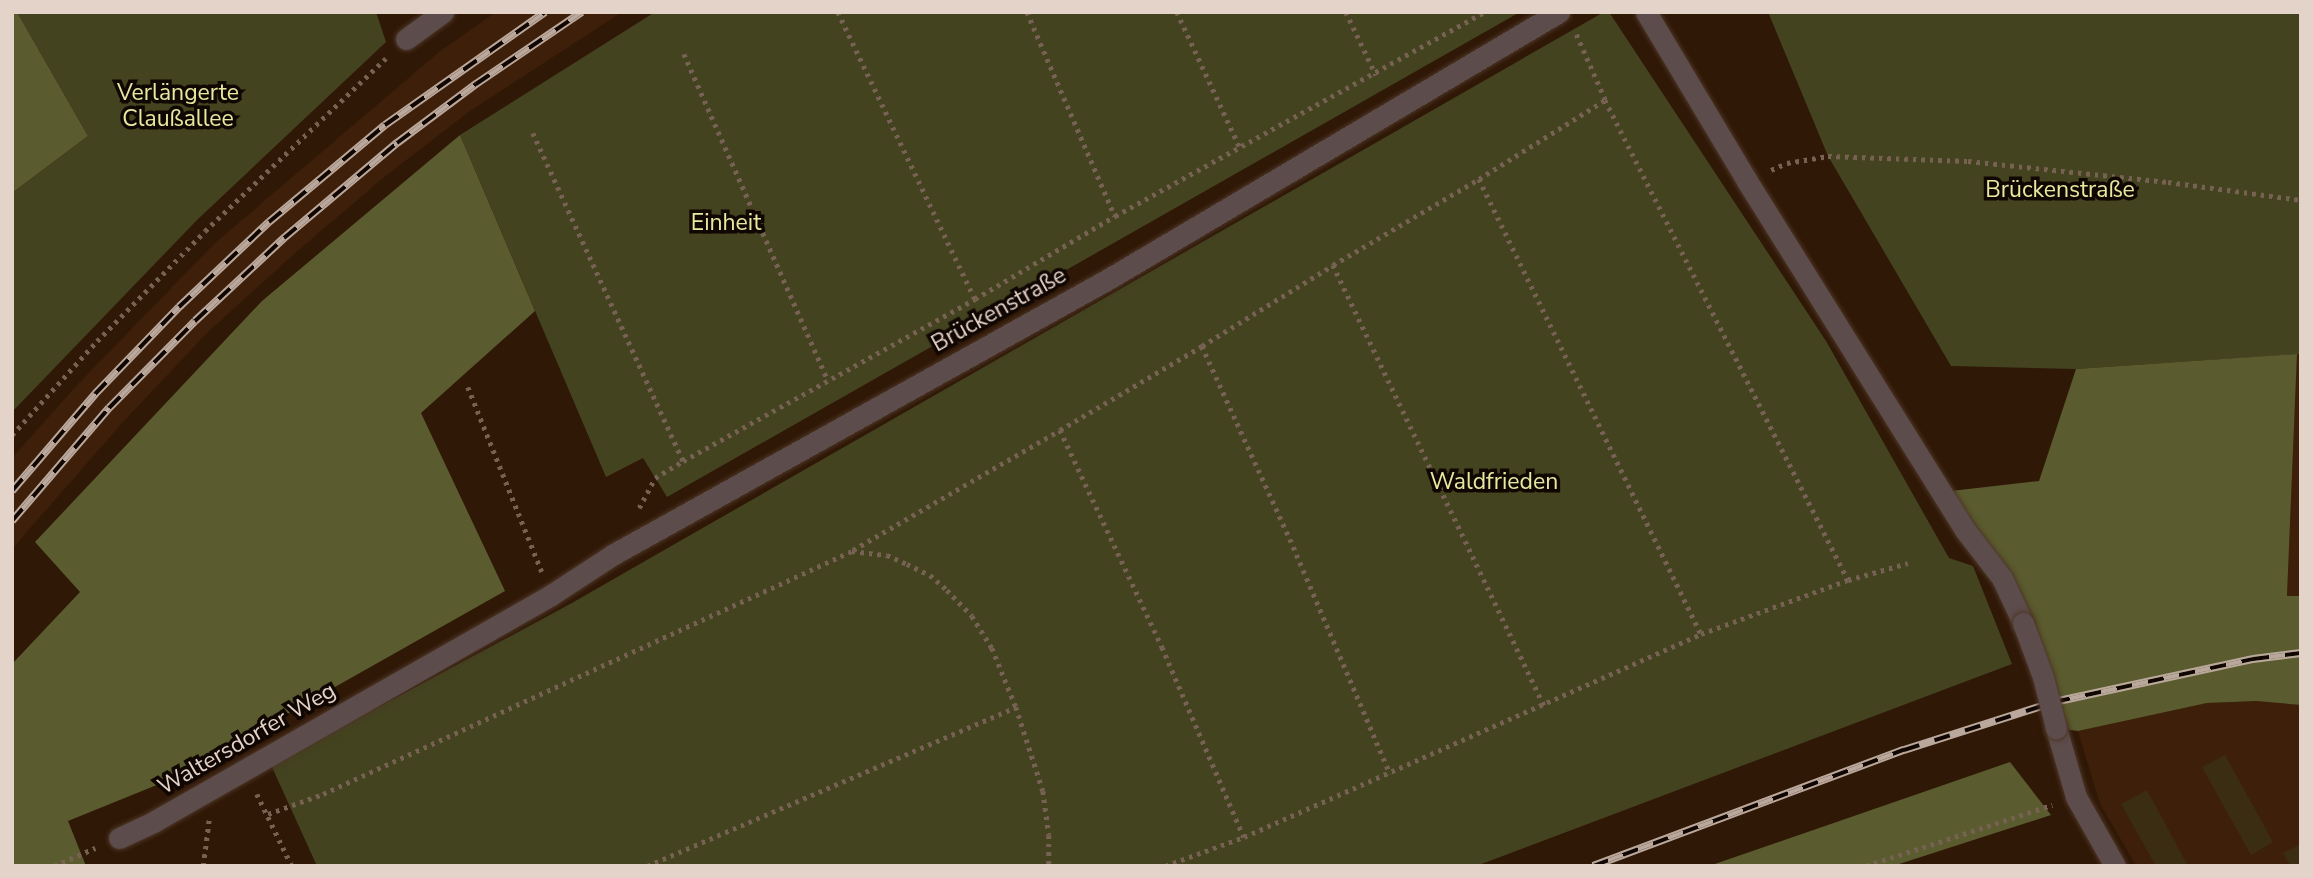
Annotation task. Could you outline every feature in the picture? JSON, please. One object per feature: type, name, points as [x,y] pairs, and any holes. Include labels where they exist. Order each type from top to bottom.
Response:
[{"type":"street","points":[[406,39],[443,12]]},
{"type":"street","points":[[1646,12],[1747,181],[1965,530],[2002,578],[2023,623],[2043,677],[2066,769],[2076,797],[2115,866]]},
{"type":"street","name":"Brückenstraße","points":[[460,647],[551,595],[614,554],[1110,278],[1564,16]]},
{"type":"street","name":"Waltersdorfer Weg","points":[[119,838],[460,647]]},
{"type":"path","points":[[838,12],[975,299]]},
{"type":"path","points":[[1027,12],[1115,216]]},
{"type":"path","points":[[1177,12],[1240,148]]},
{"type":"path","points":[[1346,12],[1376,75]]},
{"type":"path","points":[[638,511],[655,478],[683,461],[975,299],[1115,216],[1376,75],[1485,12]]},
{"type":"path","points":[[1564,16],[1848,579]]},
{"type":"path","points":[[12,435],[97,341],[205,231],[406,39]]},
{"type":"path","points":[[684,54],[828,381]]},
{"type":"path","points":[[268,814],[323,794],[852,551],[1202,346],[1605,100]]},
{"type":"path","points":[[533,133],[683,461]]},
{"type":"path","points":[[1747,181],[1787,163],[1828,156],[1968,161],[2168,182],[2301,200]]},
{"type":"path","points":[[1479,179],[1701,634]]},
{"type":"path","points":[[1333,265],[1544,706]]},
{"type":"path","points":[[1202,346],[1290,539],[1390,774]]},
{"type":"path","points":[[468,387],[551,595]]},
{"type":"path","points":[[1060,430],[1162,647],[1244,837]]},
{"type":"path","points":[[852,551],[887,555],[930,575],[972,617],[992,648],[1016,707],[1045,803],[1049,866]]},
{"type":"path","points":[[1165,866],[1244,837],[1390,774],[1701,634],[1848,579],[1908,563]]},
{"type":"path","points":[[647,866],[1016,707]]},
{"type":"path","points":[[248,768],[292,866]]},
{"type":"path","points":[[1866,866],[2076,797]]},
{"type":"path","points":[[203,866],[208,817]]},
{"type":"path","points":[[54,866],[119,838]]},
{"type":"shaded area","points":[[12,12],[17,12],[88,136],[12,193]]},
{"type":"shaded area","points":[[496,12],[622,12],[470,111],[383,178],[294,254],[207,333],[124,421],[12,549],[12,458],[79,383],[214,244],[439,52]]},
{"type":"shaded area","points":[[460,135],[535,311],[421,413],[505,591],[174,778],[68,821],[86,866],[12,866],[12,664],[80,592],[35,542],[262,301]]},
{"type":"shaded area","points":[[2297,354],[2301,354],[2301,596],[2287,597]]},
{"type":"shaded area","points":[[2297,354],[2287,596],[2301,596],[2301,705],[2256,701],[2207,703],[2078,731],[2056,728],[2023,623],[1942,492],[2039,481],[2076,369]]},
{"type":"shaded area","points":[[2256,701],[2301,705],[2301,866],[2136,866],[2100,804],[2078,731],[2207,703]]},
{"type":"shaded area","points":[[2010,762],[2051,815],[1893,866],[1709,866]]},
{"type":"green space","name":"Verlängerte Claußallee","points":[[17,12],[376,12],[386,42],[197,220],[12,412],[12,193],[88,136]]},
{"type":"green space","name":"Einheit","points":[[655,12],[1520,12],[667,497],[643,458],[606,477],[460,135]]},
{"type":"green space","name":"Waldfrieden","points":[[1604,12],[1609,12],[1826,341],[1949,558],[1973,566],[2012,664],[1476,866],[317,866],[271,765],[570,604]]},
{"type":"green space","name":"Brückenstraße","points":[[1768,12],[2301,12],[2301,354],[2076,369],[1951,366],[1828,156]]},
{"type":"building","points":[[2225,755],[2273,842],[2251,855],[2202,767]]},
{"type":"building","points":[[2147,790],[2188,866],[2156,866],[2121,804]]},
{"type":"building","points":[[2301,844],[2301,866],[2291,866],[2283,853]]},
{"type":"railway","points":[[12,491],[95,394],[179,307],[269,222],[385,125],[545,12]]},
{"type":"railway","points":[[12,521],[109,408],[195,321],[284,238],[397,143],[476,84],[582,12]]},
{"type":"railway","points":[[1593,866],[1904,750],[2054,702],[2253,659],[2301,653]]}]
